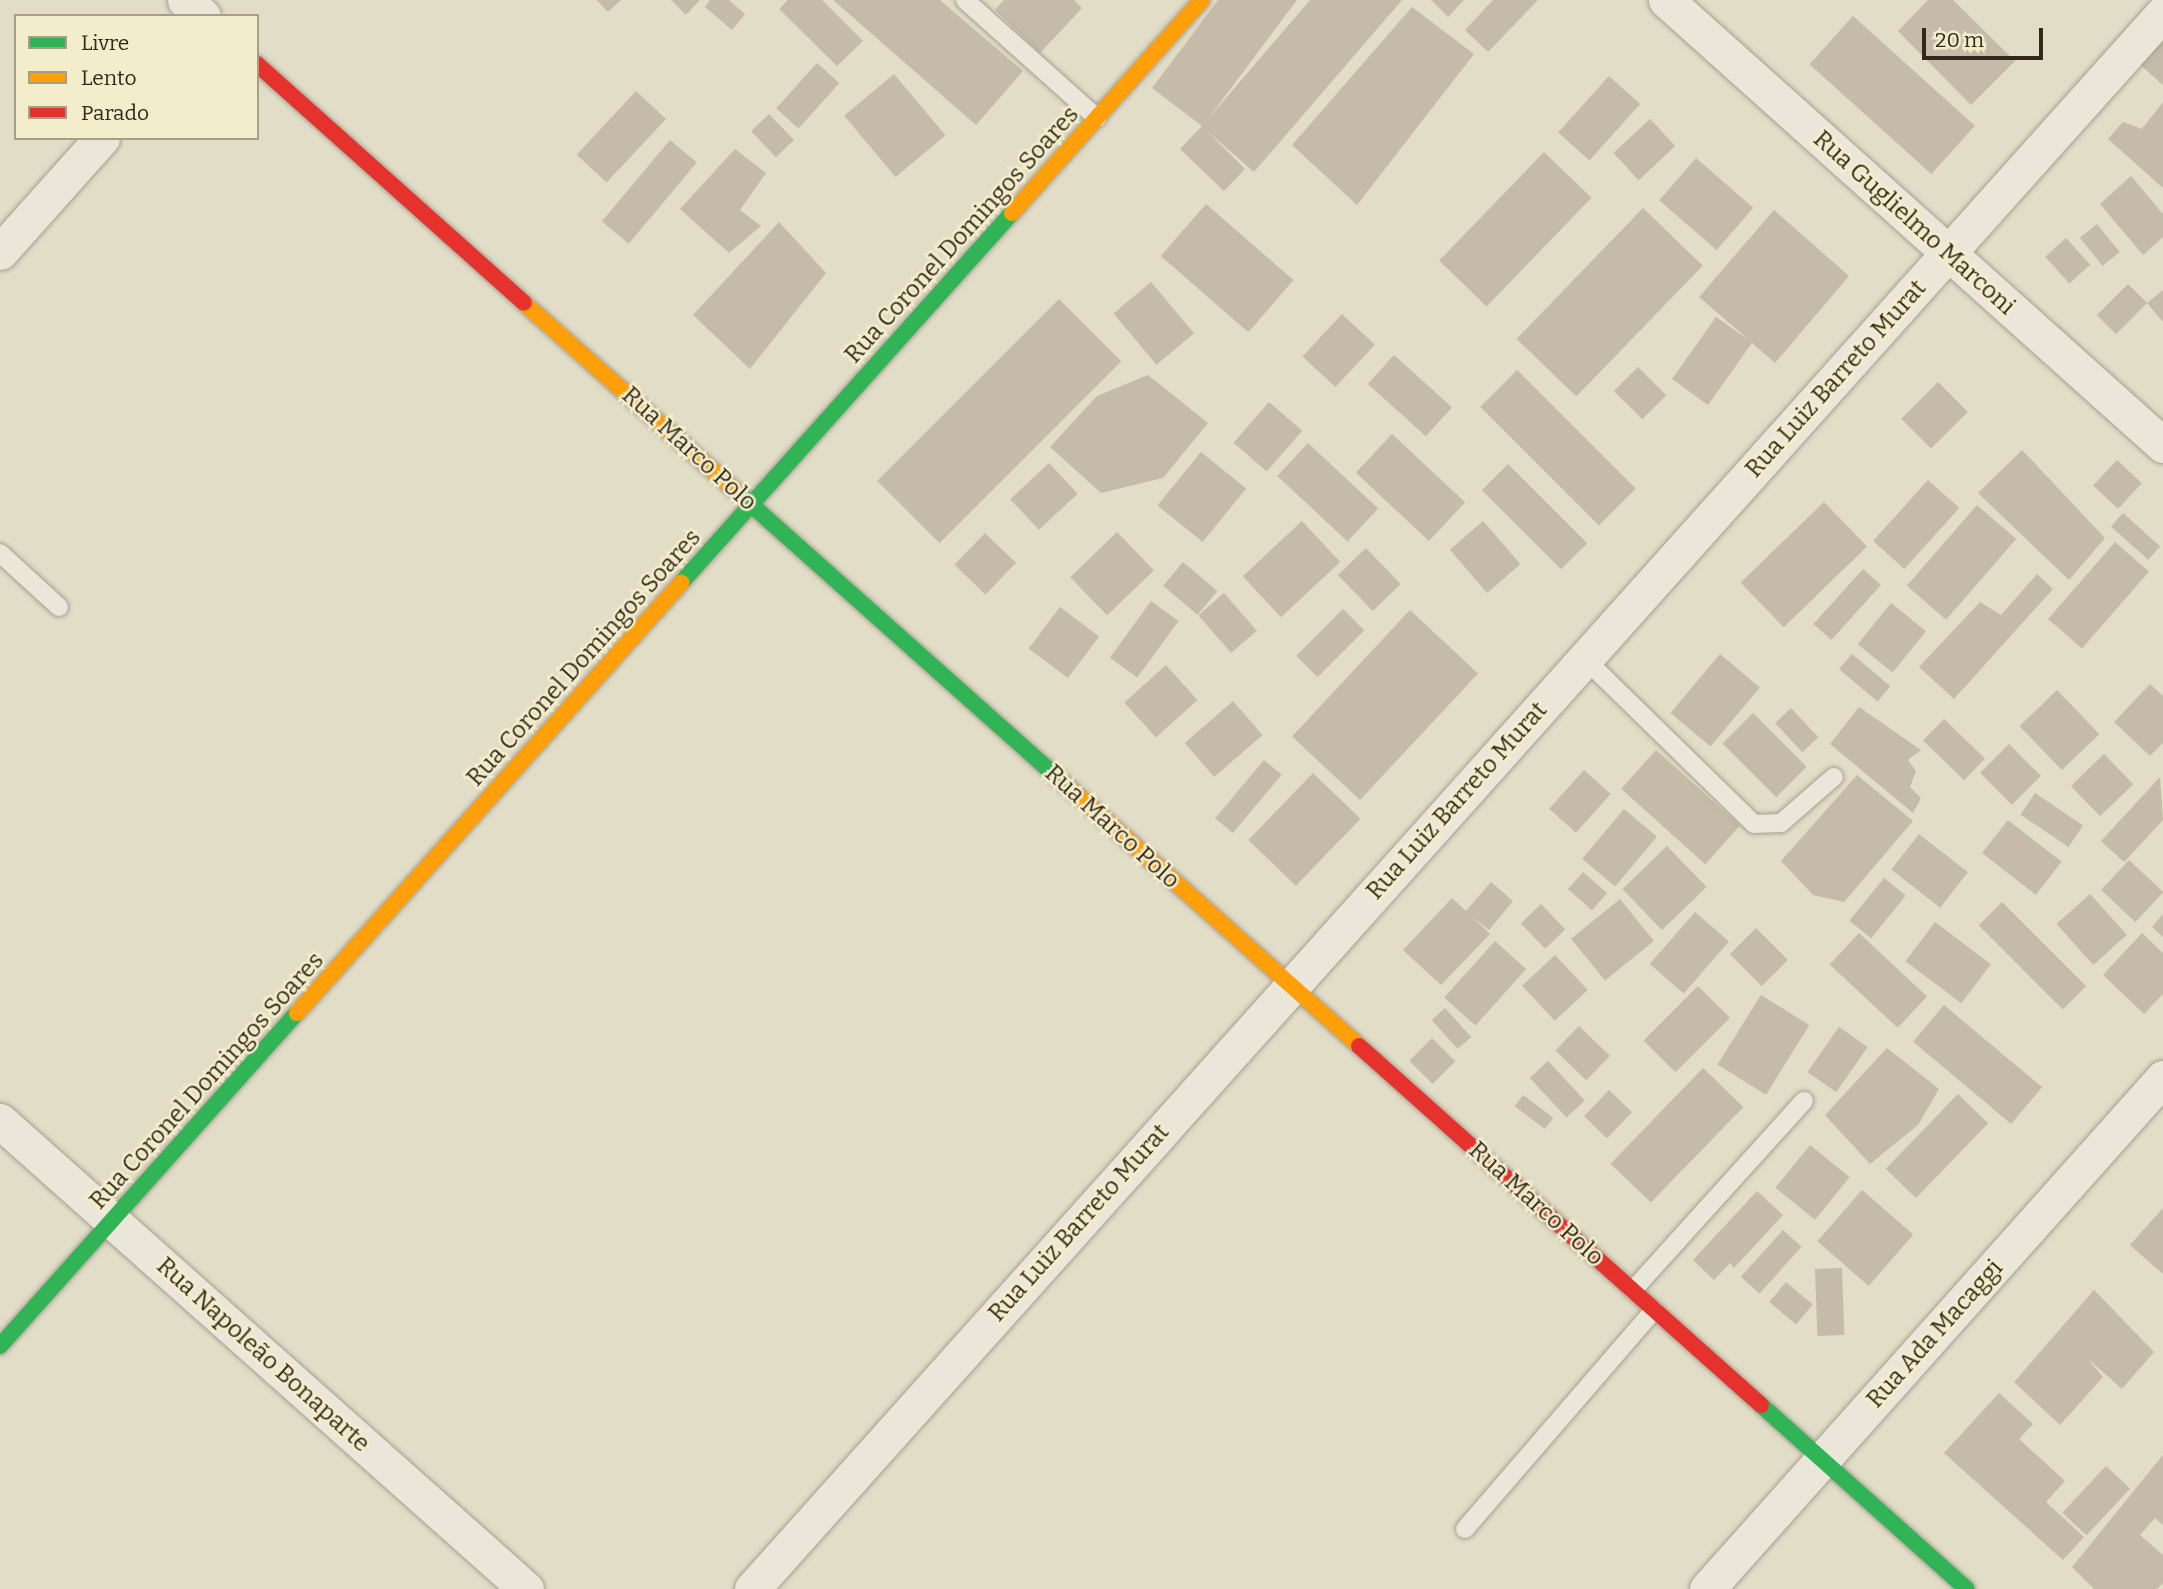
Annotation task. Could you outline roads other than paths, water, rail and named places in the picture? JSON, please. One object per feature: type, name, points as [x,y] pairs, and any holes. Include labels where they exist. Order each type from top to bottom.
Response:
[{"type":"street","points":[[185,0],[201,14]]},
{"type":"street","points":[[214,14],[226,0]]},
{"type":"street","name":"Rua Coronel Domingos Soares","points":[[0,1346],[1202,0]]},
{"type":"street","name":"Rua Guglielmo Marconi","points":[[1666,0],[2163,445]]},
{"type":"street","name":"Rua Luiz Barreto Murat","points":[[752,1589],[2163,13]]},
{"type":"street","name":"Rua Marco Polo","points":[[259,66],[1968,1589]]},
{"type":"street","points":[[0,252],[100,140]]},
{"type":"street","name":"Rua Ada Macaggi","points":[[1707,1589],[2163,1078]]},
{"type":"street","name":"Rua Napoleão Bonaparte","points":[[0,1121],[526,1589]]},
{"type":"lane","points":[[965,0],[1097,118]]},
{"type":"lane","points":[[0,553],[59,607]]},
{"type":"lane","points":[[1585,659],[1754,824],[1781,823],[1834,777]]},
{"type":"lane","points":[[1633,1290],[1804,1101]]},
{"type":"lane","points":[[1465,1529],[1654,1310]]}]
